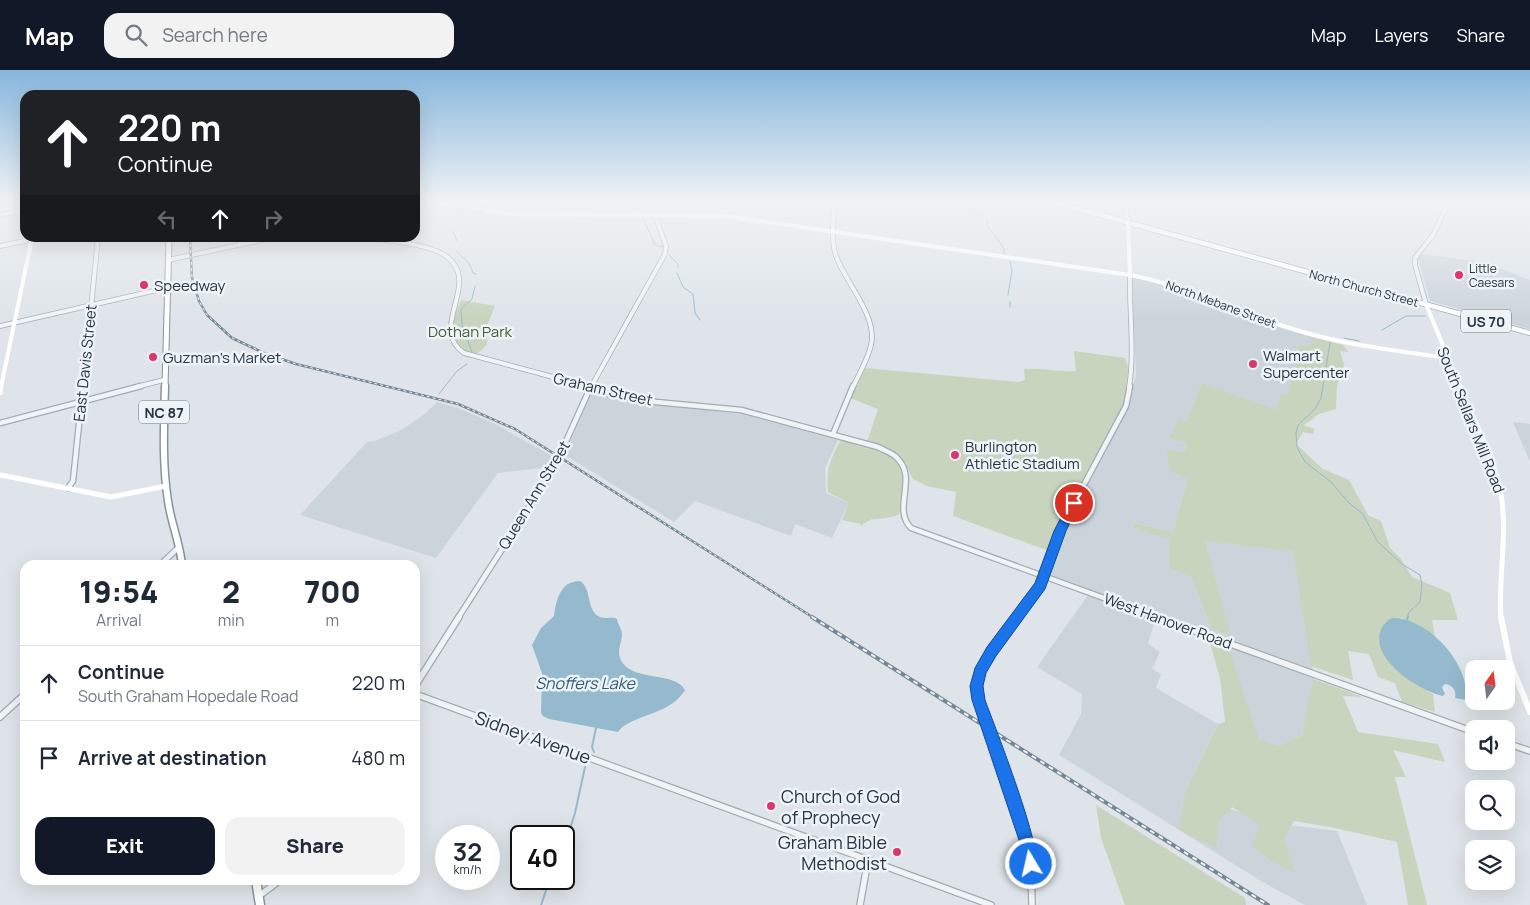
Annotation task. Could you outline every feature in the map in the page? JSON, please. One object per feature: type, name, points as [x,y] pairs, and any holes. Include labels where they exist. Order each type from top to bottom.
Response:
[{"type":"highway","name":"NC 87","points":[[168,242],[163,451],[168,503],[180,546],[181,560]]},
{"type":"highway","points":[[257,885],[260,901]]},
{"type":"main road","name":"North Mebane Street","points":[[896,241],[1130,275],[1188,290],[1276,324],[1317,336],[1362,346],[1447,358]]},
{"type":"main road","points":[[1129,241],[1130,275]]},
{"type":"main road","name":"North Church Street","points":[[1197,241],[1530,333]]},
{"type":"main road","points":[[0,393],[31,242]]},
{"type":"main road","name":"South Sellars Mill Road","points":[[1426,304],[1498,479],[1505,516],[1500,602],[1501,621],[1511,662],[1530,712]]},
{"type":"main road","points":[[0,475],[98,495],[117,497],[166,486]]},
{"type":"street","points":[[0,246],[20,241]]},
{"type":"street","name":"Queen Ann Street","points":[[420,678],[554,468],[590,388],[665,254],[664,241]]},
{"type":"street","points":[[833,434],[871,345],[873,336],[868,320],[836,256],[835,241]]},
{"type":"street","points":[[1426,304],[1415,265],[1415,258],[1428,241]]},
{"type":"street","name":"East Davis Street","points":[[68,488],[72,481],[98,242]]},
{"type":"street","points":[[238,245],[241,242]]},
{"type":"street","points":[[168,260],[252,242]]},
{"type":"street","name":"Graham Street","points":[[387,242],[436,252],[451,260],[456,268],[460,283],[450,334],[452,341],[461,351],[473,357],[642,400],[749,412],[833,434],[888,451],[902,462],[906,470],[908,482]]},
{"type":"street","points":[[1033,905],[1031,864],[1027,840],[976,690],[980,672],[997,644],[1035,594],[1044,577],[1064,522],[1128,400],[1132,365],[1129,318],[1130,275]]},
{"type":"street","points":[[0,326],[166,288]]},
{"type":"street","points":[[0,423],[164,380]]},
{"type":"street","name":"West Hanover Road","points":[[908,482],[902,514],[906,525],[1044,577],[1465,729]]},
{"type":"street","points":[[165,560],[180,546]]},
{"type":"street","name":"Sidney Avenue","points":[[420,696],[991,905]]},
{"type":"street","points":[[0,718],[20,699]]},
{"type":"street","points":[[1515,746],[1530,751]]},
{"type":"street","points":[[860,905],[868,860]]},
{"type":"street","points":[[260,901],[275,885]]},
{"type":"shaded area","points":[[1422,254],[1483,262],[1530,280],[1530,329],[1430,301],[1418,259]]},
{"type":"shaded area","points":[[1132,276],[1176,287],[1281,328],[1313,337],[1309,346],[1300,344],[1288,395],[1281,393],[1273,423],[1197,396],[1186,422],[1170,439],[1185,442],[1186,452],[1167,449],[1188,478],[1173,532],[1135,523],[1169,539],[1169,568],[1191,576],[1211,629],[1230,637],[1205,541],[1293,550],[1314,677],[1302,735],[1289,742],[1286,746],[1262,746],[1233,687],[1228,646],[1155,620],[1148,644],[1160,652],[1152,669],[1161,674],[1156,688],[1218,724],[1185,793],[1271,823],[1337,831],[1367,905],[1305,905],[1261,881],[1059,755],[1081,714],[1082,694],[1037,667],[1091,591],[1049,576],[1073,509],[1124,414],[1136,376]]},
{"type":"shaded area","points":[[595,393],[641,402],[748,415],[838,440],[825,468],[826,493],[849,503],[832,538],[795,524],[791,536],[695,501],[674,522],[565,455],[590,395]]},
{"type":"shaded area","points":[[437,402],[458,408],[495,424],[557,459],[550,467],[498,473],[436,558],[300,515],[367,442],[375,441],[403,429],[426,413]]},
{"type":"shaded area","points":[[1513,422],[1530,424],[1530,461],[1527,455]]},
{"type":"green space","name":"Dothan Park","points":[[461,300],[495,306],[487,326],[487,344],[473,355],[467,354],[461,349],[452,335],[455,315]]},
{"type":"green space","points":[[1313,337],[1343,345],[1348,352],[1340,351],[1344,365],[1337,386],[1336,409],[1319,414],[1304,425],[1314,429],[1313,434],[1303,432],[1296,444],[1323,469],[1349,480],[1368,515],[1381,521],[1390,548],[1401,559],[1412,577],[1450,593],[1458,620],[1432,620],[1435,637],[1417,624],[1401,618],[1379,638],[1381,646],[1392,663],[1417,685],[1433,694],[1435,712],[1402,702],[1395,683],[1378,677],[1369,654],[1348,651],[1353,680],[1311,666],[1293,551],[1205,541],[1231,637],[1211,629],[1191,576],[1169,568],[1169,539],[1134,528],[1134,523],[1173,532],[1188,478],[1169,471],[1167,449],[1186,452],[1185,442],[1169,439],[1178,420],[1186,422],[1202,383],[1276,410],[1281,393],[1288,395],[1300,344],[1309,346]]},
{"type":"green space","points":[[1074,351],[1125,358],[1128,373],[1127,389],[1123,406],[1107,441],[1081,485],[1049,551],[953,516],[956,492],[927,486],[913,479],[906,465],[894,452],[867,442],[878,409],[850,398],[864,368],[1019,382],[1025,380],[1024,369],[1076,371]]},
{"type":"green space","points":[[837,438],[879,450],[898,461],[906,480],[905,493],[899,514],[886,518],[872,519],[863,524],[862,527],[861,524],[842,520],[849,503],[828,492],[829,465],[840,441]]},
{"type":"green space","points":[[1209,640],[1228,646],[1259,740],[1280,746],[1302,735],[1313,679],[1363,697],[1343,696],[1358,732],[1438,744],[1445,762],[1393,750],[1406,777],[1395,777],[1427,905],[1408,905],[1397,842],[1294,821],[1284,839],[1295,873],[1272,861],[1252,846],[1260,825],[1232,807],[1218,821],[1217,848],[1179,830],[1185,793],[1218,724],[1225,722],[1220,678]]},
{"type":"green space","points":[[1096,805],[1245,898],[1246,905],[1125,905],[1101,838]]},
{"type":"water","name":"Snoffers Lake","points":[[580,581],[584,584],[594,613],[600,617],[617,619],[622,634],[619,655],[625,666],[632,671],[671,680],[685,690],[670,705],[624,726],[618,732],[549,719],[541,713],[542,673],[532,645],[541,628],[554,616],[560,593],[568,584]]},
{"type":"water","points":[[1392,618],[1406,620],[1419,625],[1433,634],[1454,658],[1462,672],[1465,682],[1465,700],[1455,698],[1455,690],[1445,684],[1442,687],[1445,694],[1443,696],[1422,688],[1390,664],[1383,654],[1379,643],[1380,632],[1386,622]]},
{"type":"waterway","points":[[653,241],[655,245],[663,247]]},
{"type":"waterway","points":[[999,241],[1004,248],[1004,254]]},
{"type":"waterway","points":[[456,251],[469,263],[473,273],[476,274]]},
{"type":"waterway","points":[[669,255],[678,264],[678,267]]},
{"type":"waterway","points":[[1008,295],[1012,270],[1010,262]]},
{"type":"waterway","points":[[677,273],[683,287],[693,294],[695,313],[700,320]]},
{"type":"waterway","points":[[472,352],[462,325],[461,309],[472,299],[475,286]]},
{"type":"waterway","points":[[1010,302],[1010,307]]},
{"type":"waterway","points":[[1382,330],[1406,316],[1425,316]]},
{"type":"waterway","points":[[1344,338],[1359,341]]},
{"type":"waterway","points":[[1330,343],[1321,398],[1315,409],[1298,425],[1296,433],[1297,447],[1305,462],[1331,482],[1349,503],[1363,514],[1377,541],[1402,564],[1420,575],[1422,584],[1420,602],[1409,612],[1407,618]]},
{"type":"waterway","points":[[439,394],[457,371],[467,364]]},
{"type":"waterway","points":[[594,752],[592,747],[596,728]]},
{"type":"waterway","points":[[571,825],[585,767]]},
{"type":"waterway","points":[[541,905],[546,890]]},
{"type":"railway","points":[[190,242],[192,278],[199,301],[207,315],[232,338],[264,353],[296,364],[458,404],[515,429],[814,618]]},
{"type":"railway","points":[[812,617],[1268,905]]},
{"type":"place","name":"Little Caesars","points":[[1459,275]]},
{"type":"place","name":"Speedway","points":[[144,285]]},
{"type":"place","name":"Guzman's Market","points":[[153,357]]},
{"type":"place","name":"Walmart Supercenter","points":[[1253,364]]},
{"type":"place","name":"Burlington Athletic Stadium","points":[[955,455]]},
{"type":"place","name":"Church of God of Prophecy","points":[[771,806]]},
{"type":"place","name":"Graham Bible Methodist","points":[[897,852]]},
{"type":"route","points":[[1031,864],[1027,840],[978,700],[976,686],[984,664],[1040,585],[1060,531],[1074,503]]}]
